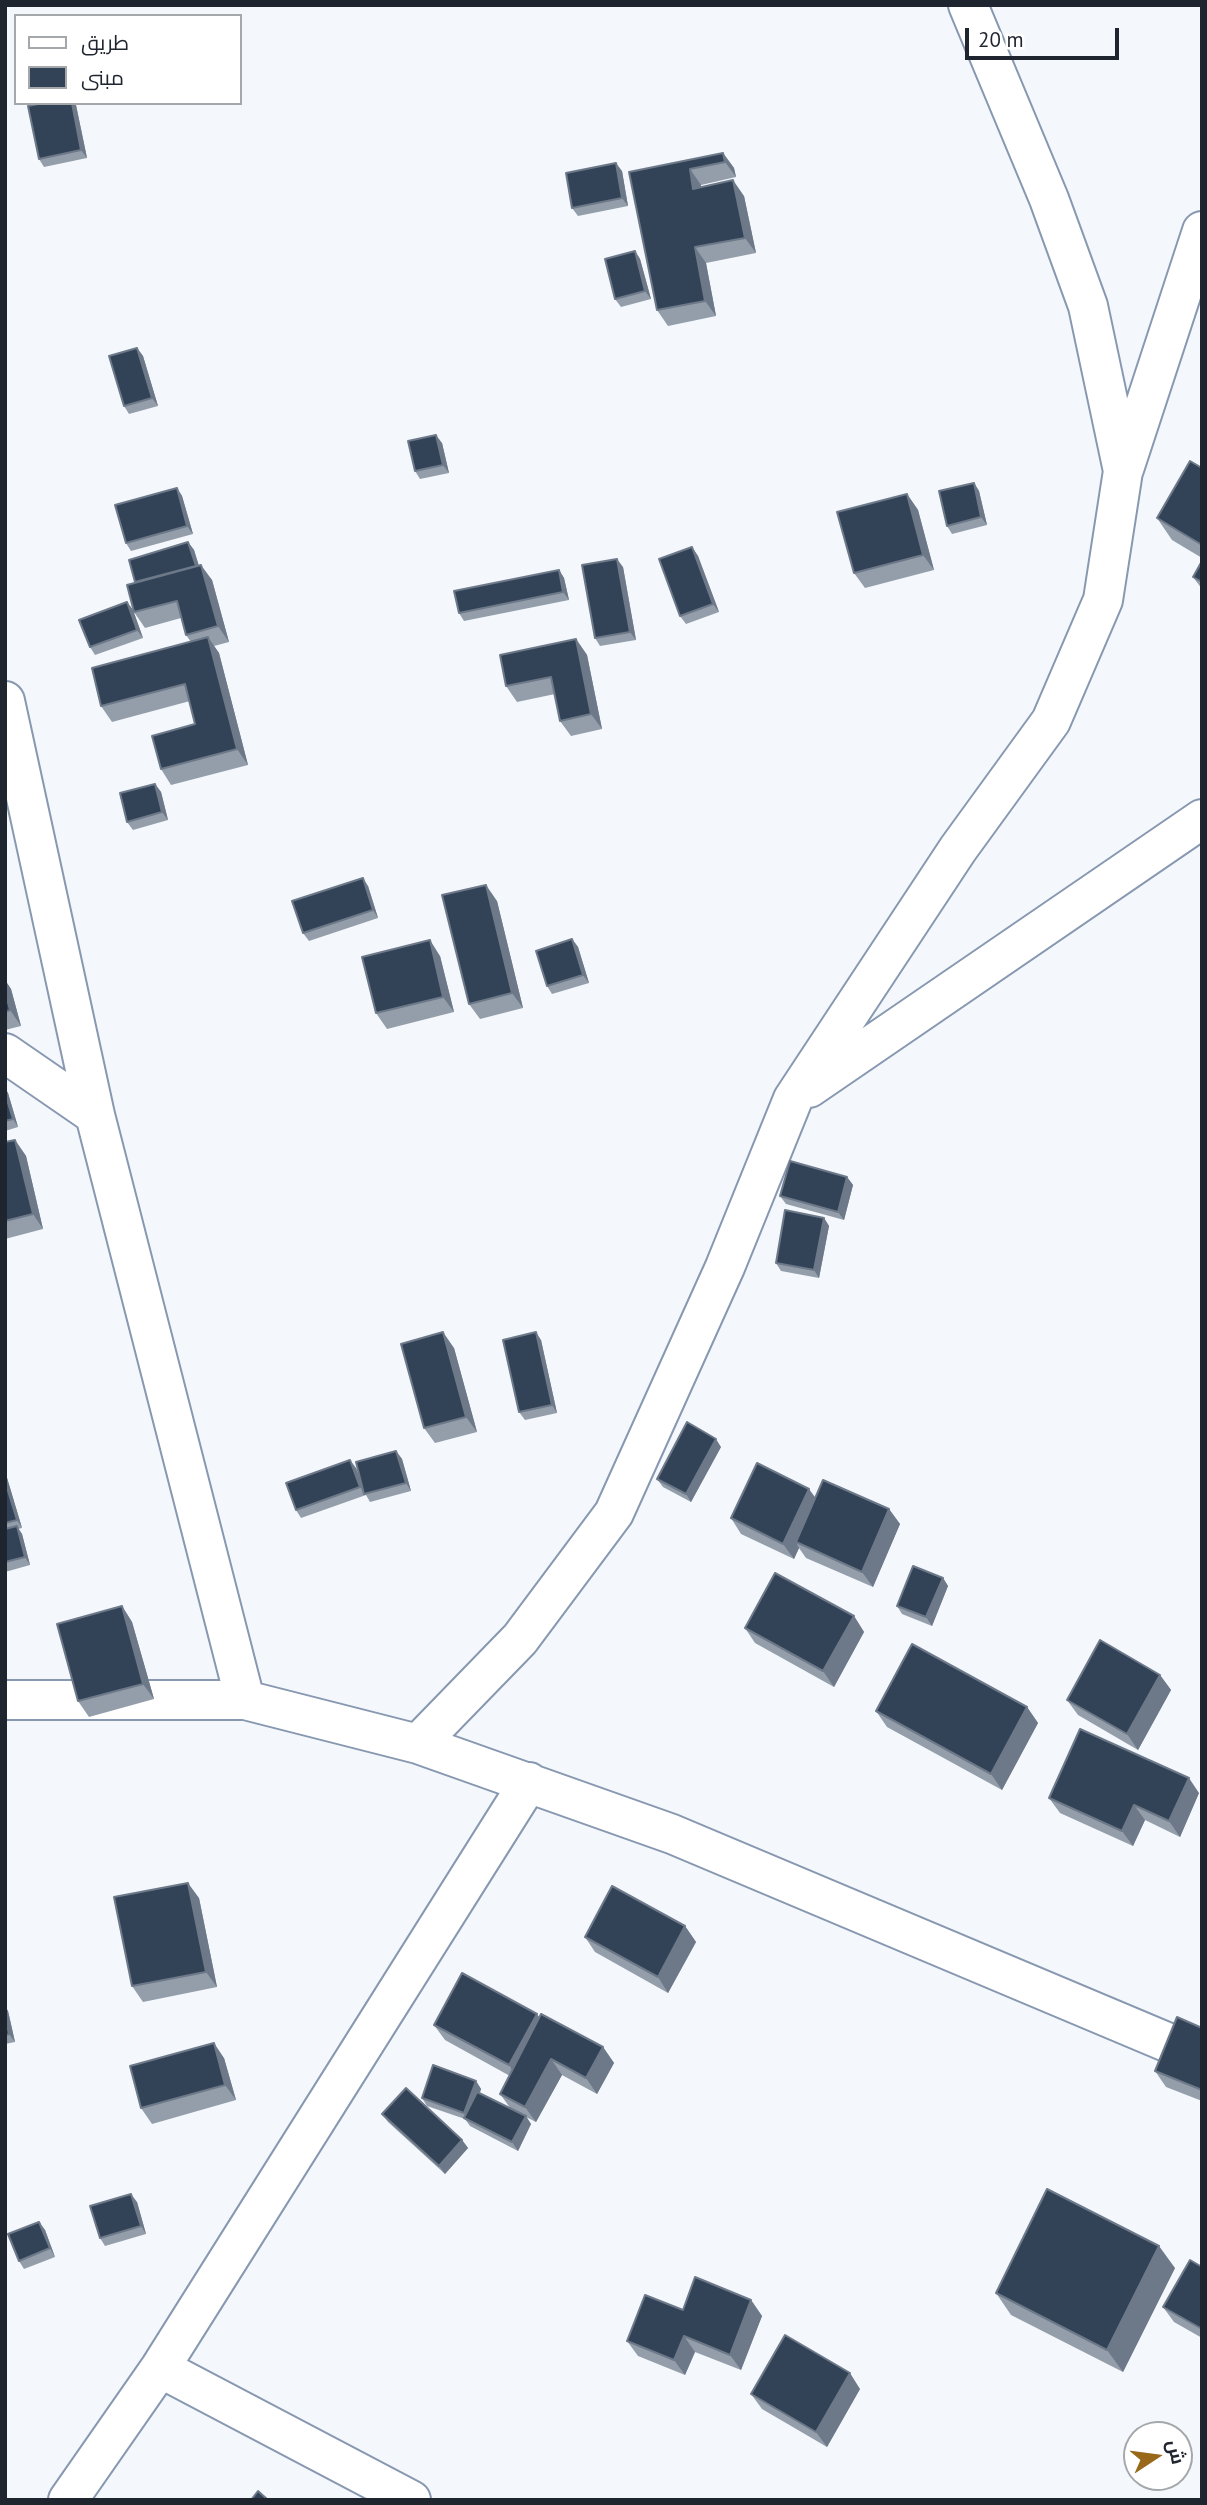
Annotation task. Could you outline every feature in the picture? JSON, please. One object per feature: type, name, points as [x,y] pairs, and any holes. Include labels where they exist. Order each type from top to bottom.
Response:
[{"type":"street","points":[[968,5],[1049,199],[1088,306],[1123,471]]},
{"type":"street","points":[[418,1744],[520,1640],[614,1513],[725,1267],[793,1099],[958,849],[1051,721],[1103,600],[1123,471],[1202,231]]},
{"type":"street","points":[[5,701],[95,1115],[245,1700]]},
{"type":"street","points":[[793,1099],[1202,819]]},
{"type":"street","points":[[5,1053],[95,1115]]},
{"type":"street","points":[[5,1700],[245,1700],[418,1744],[672,1834],[1202,2057]]},
{"type":"street","points":[[68,2500],[160,2368],[529,1782]]},
{"type":"street","points":[[160,2368],[411,2500]]},
{"type":"building","points":[[72,105],[81,150],[39,159],[28,106]]},
{"type":"building","points":[[723,153],[725,162],[690,169],[693,189],[733,180],[745,238],[695,247],[705,301],[657,310],[629,172]]},
{"type":"building","points":[[616,163],[622,198],[572,208],[566,173]]},
{"type":"building","points":[[635,251],[645,291],[615,299],[605,259]]},
{"type":"building","points":[[137,348],[152,398],[124,406],[109,356]]},
{"type":"building","points":[[436,435],[443,465],[415,471],[408,441]]},
{"type":"building","points":[[1190,461],[1202,468],[1202,545],[1157,518]]},
{"type":"building","points":[[974,483],[981,517],[947,526],[939,491]]},
{"type":"building","points":[[177,488],[187,526],[126,543],[115,505]]},
{"type":"building","points":[[907,494],[923,555],[854,573],[837,512]]},
{"type":"building","points":[[188,542],[196,566],[135,582],[129,560]]},
{"type":"building","points":[[692,547],[713,604],[680,616],[659,559]]},
{"type":"building","points":[[617,559],[630,632],[595,638],[582,565]]},
{"type":"building","points":[[1202,561],[1202,582],[1193,577]]},
{"type":"building","points":[[201,565],[218,626],[186,635],[177,601],[134,612],[127,585]]},
{"type":"building","points":[[559,570],[563,592],[459,613],[454,591]]},
{"type":"building","points":[[127,602],[137,630],[90,647],[79,620]]},
{"type":"building","points":[[208,637],[237,749],[161,769],[152,736],[195,724],[185,684],[101,706],[92,668]]},
{"type":"building","points":[[576,639],[591,714],[560,721],[551,677],[506,686],[500,655]]},
{"type":"building","points":[[155,784],[162,812],[127,822],[120,793]]},
{"type":"building","points":[[363,878],[373,910],[303,933],[292,901]]},
{"type":"building","points":[[486,885],[512,993],[469,1004],[442,895]]},
{"type":"building","points":[[572,939],[583,975],[547,986],[536,951]]},
{"type":"building","points":[[430,940],[443,997],[376,1013],[362,957]]},
{"type":"building","points":[[5,991],[10,1010],[5,1012]]},
{"type":"building","points":[[5,1093],[13,1119],[5,1121]]},
{"type":"building","points":[[15,1140],[33,1214],[5,1221],[5,1142]]},
{"type":"building","points":[[790,1161],[847,1177],[838,1212],[780,1196]]},
{"type":"building","points":[[785,1210],[824,1218],[814,1270],[776,1263]]},
{"type":"building","points":[[443,1332],[466,1417],[424,1428],[401,1344]]},
{"type":"building","points":[[536,1332],[552,1405],[519,1412],[503,1340]]},
{"type":"building","points":[[687,1422],[716,1439],[686,1494],[657,1479]]},
{"type":"building","points":[[396,1451],[406,1483],[364,1494],[356,1462]]},
{"type":"building","points":[[350,1460],[360,1487],[296,1510],[286,1483]]},
{"type":"building","points":[[757,1463],[809,1489],[783,1544],[731,1518]]},
{"type":"building","points":[[823,1480],[889,1509],[862,1572],[796,1542]]},
{"type":"building","points":[[5,1481],[17,1520],[5,1523]]},
{"type":"building","points":[[17,1526],[25,1557],[5,1562],[5,1529]]},
{"type":"building","points":[[913,1566],[943,1578],[926,1617],[897,1606]]},
{"type":"building","points":[[775,1573],[854,1616],[823,1671],[745,1628]]},
{"type":"building","points":[[122,1606],[143,1684],[78,1701],[57,1624]]},
{"type":"building","points":[[1100,1640],[1160,1675],[1127,1734],[1067,1700]]},
{"type":"building","points":[[912,1644],[1027,1707],[991,1774],[876,1711]]},
{"type":"building","points":[[1080,1729],[1189,1778],[1169,1821],[1134,1805],[1122,1831],[1049,1798]]},
{"type":"building","points":[[188,1883],[206,1972],[132,1986],[114,1897]]},
{"type":"building","points":[[612,1886],[685,1926],[658,1977],[585,1937]]},
{"type":"building","points":[[462,1973],[537,2014],[509,2065],[434,2025]]},
{"type":"building","points":[[541,2014],[603,2047],[586,2078],[551,2059],[525,2107],[500,2094]]},
{"type":"building","points":[[5,2016],[9,2034],[5,2035]]},
{"type":"building","points":[[1177,2017],[1202,2028],[1202,2090],[1155,2071]]},
{"type":"building","points":[[214,2043],[225,2085],[141,2108],[130,2066]]},
{"type":"building","points":[[433,2065],[476,2081],[464,2113],[422,2098]]},
{"type":"building","points":[[406,2088],[462,2140],[439,2166],[382,2114]]},
{"type":"building","points":[[477,2092],[526,2116],[512,2142],[464,2118]]},
{"type":"building","points":[[1047,2189],[1159,2246],[1107,2350],[996,2293]]},
{"type":"building","points":[[131,2194],[141,2226],[100,2238],[90,2206]]},
{"type":"building","points":[[39,2222],[50,2248],[19,2261],[8,2234]]},
{"type":"building","points":[[1190,2260],[1202,2267],[1202,2329],[1163,2307]]},
{"type":"building","points":[[695,2277],[751,2300],[730,2355],[684,2336],[674,2360],[627,2341],[645,2295],[683,2310]]},
{"type":"building","points":[[785,2335],[850,2373],[816,2432],[751,2394]]},
{"type":"building","points":[[258,2491],[268,2500],[251,2500]]}]
